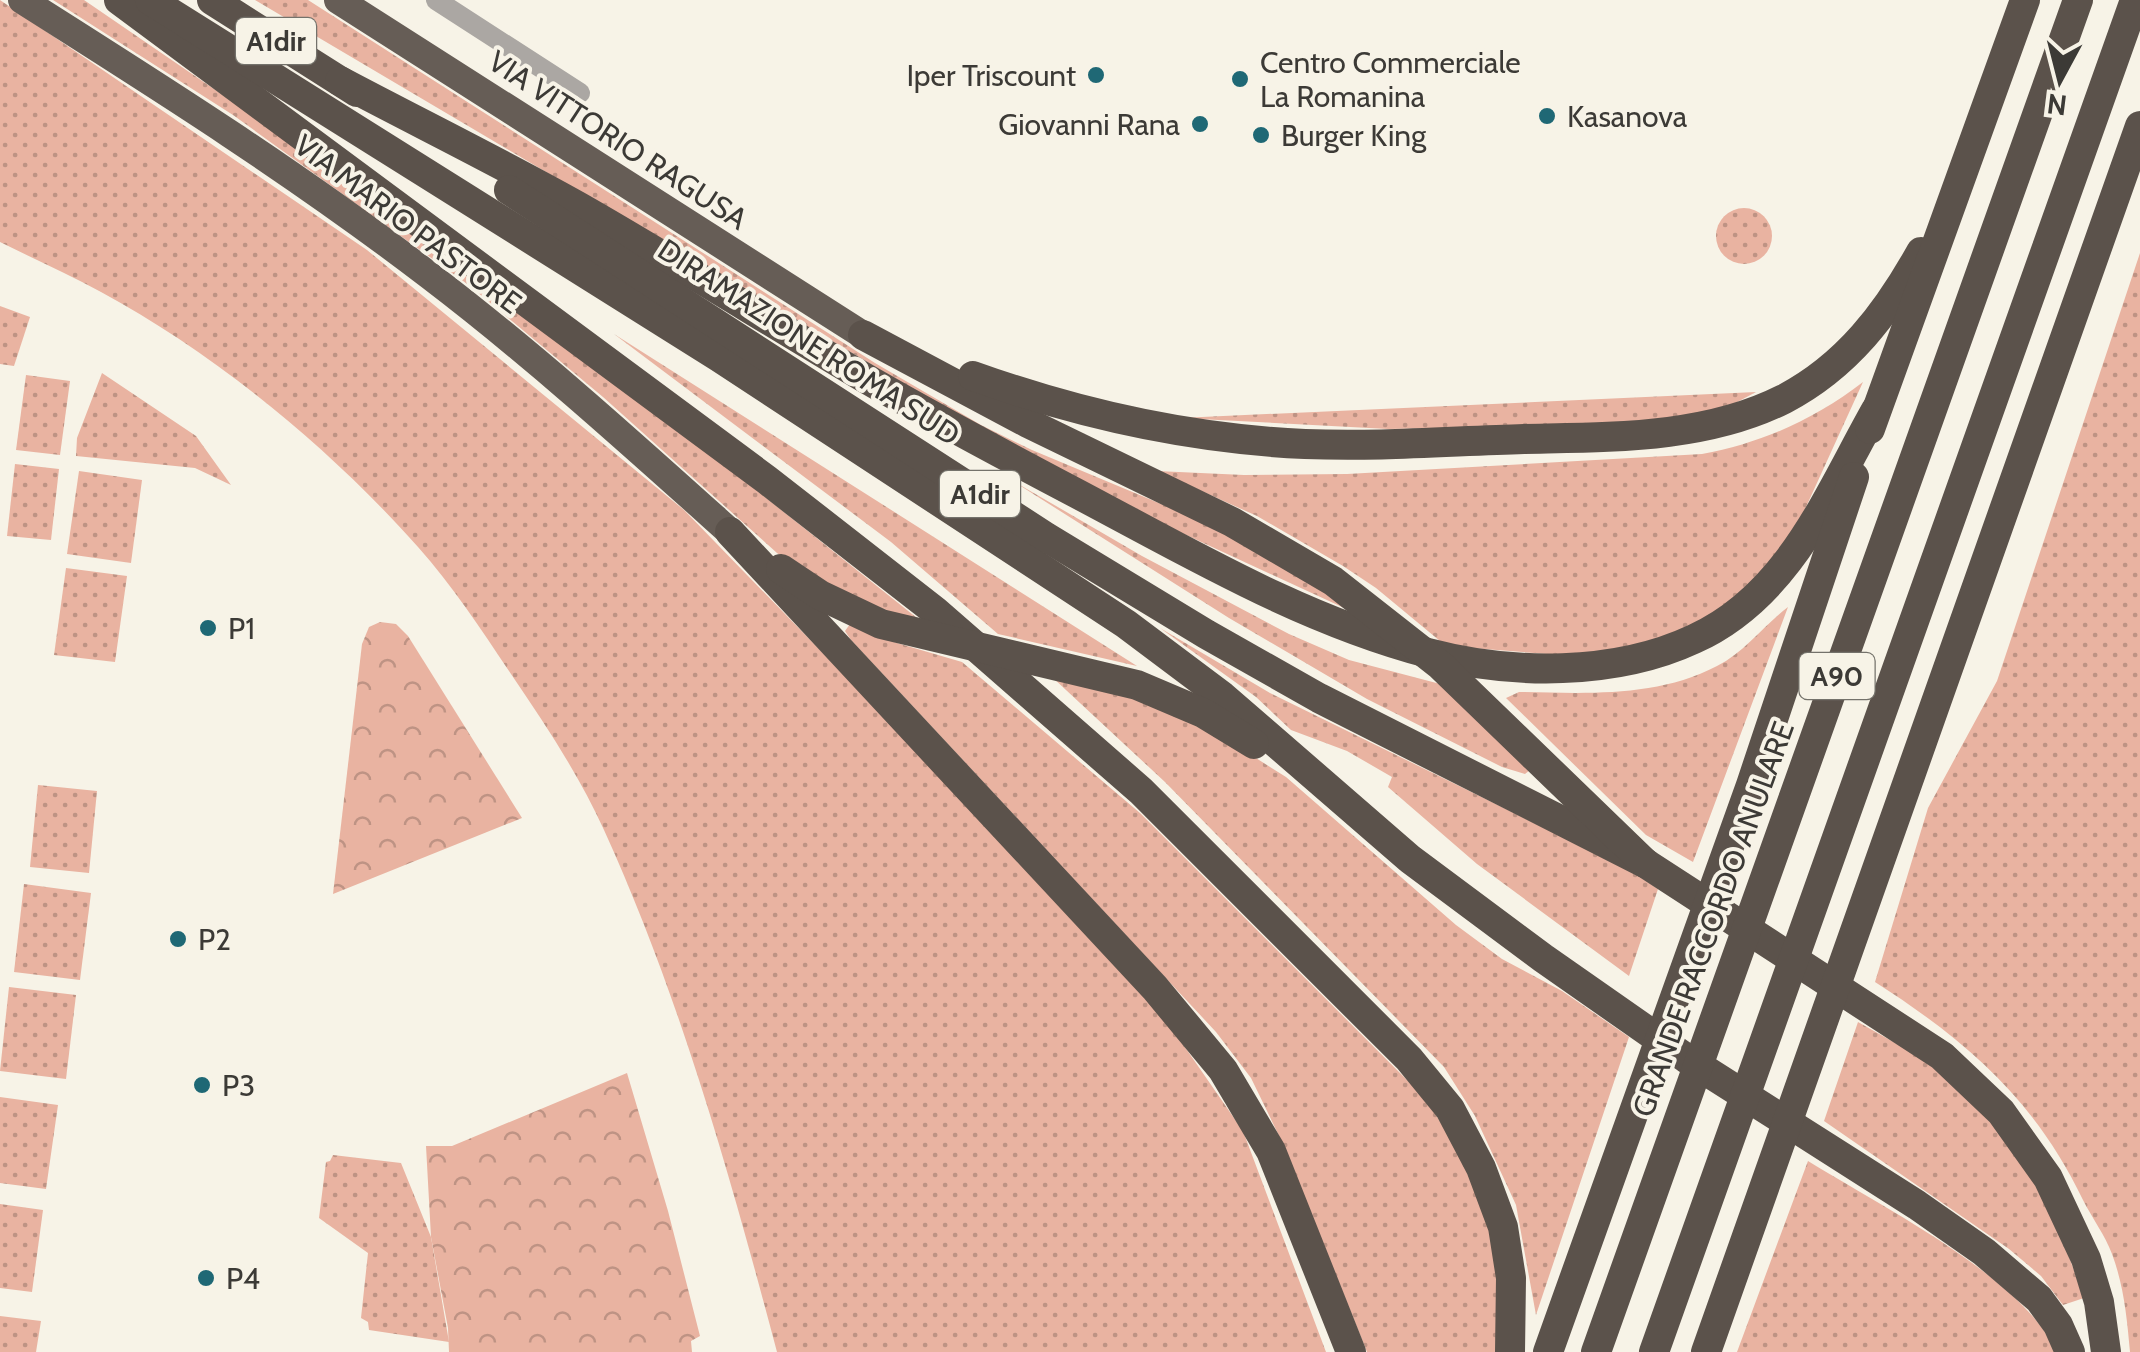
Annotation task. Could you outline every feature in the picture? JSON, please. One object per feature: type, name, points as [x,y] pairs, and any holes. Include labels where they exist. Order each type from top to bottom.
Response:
[{"type":"highway","name":"VIA MARIO PASTORE","points":[[22,0],[214,123],[430,276],[556,377],[730,532]]},
{"type":"highway","points":[[119,0],[767,480],[935,611],[1141,791],[1409,1060],[1450,1109],[1477,1158],[1503,1227],[1511,1278],[1510,1352]]},
{"type":"highway","name":"A1dir","points":[[150,0],[719,358],[1061,580],[1222,696],[1410,859],[1602,1001],[1951,1227],[2014,1276],[2053,1317],[2070,1352]]},
{"type":"highway","name":"DIRAMAZIONE ROMA SUD","points":[[212,0],[1046,537],[1206,634],[1319,698],[1656,870]]},
{"type":"highway","name":"VIA VITTORIO RAGUSA","points":[[338,0],[863,335]]},
{"type":"highway","points":[[1548,1352],[1745,803],[1876,410],[2024,0]]},
{"type":"highway","name":"GRANDE RACCORDO ANULARE","points":[[1596,1352],[2078,0]]},
{"type":"highway","name":"A90","points":[[1654,1352],[2134,0]]},
{"type":"highway","points":[[340,81],[586,211],[926,413],[1205,561],[1332,620],[1438,655],[1527,666],[1592,665],[1657,654],[1699,638],[1737,614],[1776,579],[1876,410]]},
{"type":"highway","points":[[1706,1352],[2140,126]]},
{"type":"highway","points":[[863,335],[1052,402],[1150,425],[1230,438],[1348,444],[1598,437],[1696,427],[1738,418],[1782,400],[1846,357],[1908,276],[1963,175]]},
{"type":"highway","points":[[863,335],[1028,423],[1232,522],[1333,581],[1440,665],[1656,870],[1874,1010],[1958,1069],[2001,1112],[2036,1159],[2082,1248],[2098,1302],[2106,1352]]},
{"type":"highway","points":[[730,532],[820,595],[868,619],[1137,685],[1203,712],[1244,736],[1410,859]]},
{"type":"highway","points":[[730,532],[1155,988],[1223,1070],[1271,1151],[1351,1352]]},
{"type":"highway","points":[[1728,1352],[1768,1179]]},
{"type":"street","points":[[436,0],[580,94]]},
{"type":"green space","points":[[0,0],[367,250],[684,510],[951,785],[1153,1001],[1243,1131],[1326,1352],[777,1352],[701,1087],[631,893],[573,770],[467,609],[384,510],[270,406],[144,317],[0,242]]},
{"type":"green space","points":[[53,0],[84,0],[312,156],[740,477],[917,618],[894,614],[812,577],[777,553],[603,397],[470,286],[233,115]]},
{"type":"green space","points":[[255,0],[308,0],[875,363],[981,425],[1221,529],[1368,619],[1143,515],[935,402]]},
{"type":"green space","points":[[1744,208],[1763,217],[1772,236],[1763,255],[1744,264],[1725,255],[1716,236],[1725,217]]},
{"type":"green space","points":[[2140,253],[2140,1352],[2130,1352],[2122,1290],[2112,1254],[2043,1132],[1969,1051],[1875,982],[1928,808],[1997,681]]},
{"type":"green space","points":[[0,306],[30,317],[14,366],[0,364]]},
{"type":"green space","points":[[614,334],[1137,666],[998,634],[891,542]]},
{"type":"green space","points":[[102,373],[196,436],[231,485],[195,468],[76,456],[77,438]]},
{"type":"green space","points":[[26,375],[70,381],[60,455],[16,450]]},
{"type":"green space","points":[[1863,382],[1781,555],[1737,601],[1662,640],[1573,656],[1446,646],[1343,566],[1257,516],[1157,471],[1347,474],[1702,454],[1787,428]]},
{"type":"green space","points":[[1756,392],[1728,407],[1618,425],[1388,429],[1180,418]]},
{"type":"green space","points":[[15,464],[59,469],[51,540],[7,536]]},
{"type":"green space","points":[[79,471],[142,480],[131,563],[67,554]]},
{"type":"green space","points":[[1008,478],[1142,556],[1289,634],[1349,660],[1444,685],[1530,770],[1525,774],[1502,767],[1367,699],[1229,618]]},
{"type":"green space","points":[[66,568],[127,576],[115,662],[54,655]]},
{"type":"green space","points":[[1788,607],[1693,862],[1646,835],[1506,698],[1519,692],[1595,693],[1670,684],[1717,666],[1736,654]]},
{"type":"green space","points":[[380,622],[396,624],[408,636],[522,818],[333,894],[362,644],[369,627]]},
{"type":"green space","points":[[850,624],[962,662],[1140,813],[1425,1098],[1463,1163],[1490,1233],[1499,1291],[1496,1352],[1367,1352],[1282,1142],[1251,1078],[1216,1032],[851,640],[845,631]]},
{"type":"green space","points":[[1160,628],[1270,693],[1630,870],[1658,889],[1629,976],[1477,864],[1388,787],[1392,777],[1347,751],[1291,730],[1256,697]]},
{"type":"green space","points":[[1052,677],[1163,707],[1240,748],[1286,777],[1456,925],[1502,959],[1562,991],[1629,1037],[1536,1315],[1516,1205],[1475,1116],[1444,1067],[1165,782]]},
{"type":"green space","points":[[38,785],[97,791],[89,873],[30,867]]},
{"type":"green space","points":[[24,884],[91,893],[80,980],[14,972]]},
{"type":"green space","points":[[9,987],[76,995],[66,1079],[0,1071]]},
{"type":"green space","points":[[1858,1022],[1938,1067],[1988,1117],[2032,1178],[2063,1240],[2084,1298],[2063,1305],[2041,1276],[2009,1249],[1824,1121]]},
{"type":"green space","points":[[627,1073],[700,1336],[691,1341],[692,1352],[449,1352],[431,1237],[426,1146],[452,1146]]},
{"type":"green space","points":[[0,1097],[58,1105],[46,1189],[0,1183]]},
{"type":"green space","points":[[333,1155],[401,1163],[431,1237],[449,1342],[369,1330],[368,1322],[361,1318],[368,1253],[319,1218],[326,1162]]},
{"type":"green space","points":[[1808,1161],[1982,1270],[2039,1324],[2056,1352],[1737,1352]]},
{"type":"green space","points":[[0,1204],[43,1210],[32,1292],[0,1288]]},
{"type":"green space","points":[[0,1316],[41,1321],[36,1352],[0,1352]]},
{"type":"place","name":"Iper Triscount","points":[[1096,75]]},
{"type":"place","name":"Centro Commerciale La Romanina","points":[[1240,79]]},
{"type":"place","name":"Kasanova","points":[[1547,116]]},
{"type":"place","name":"Giovanni Rana","points":[[1200,124]]},
{"type":"place","name":"Burger King","points":[[1261,135]]},
{"type":"place","name":"P1","points":[[208,628]]},
{"type":"place","name":"P2","points":[[178,939]]},
{"type":"place","name":"P3","points":[[202,1085]]},
{"type":"place","name":"P4","points":[[206,1278]]}]
